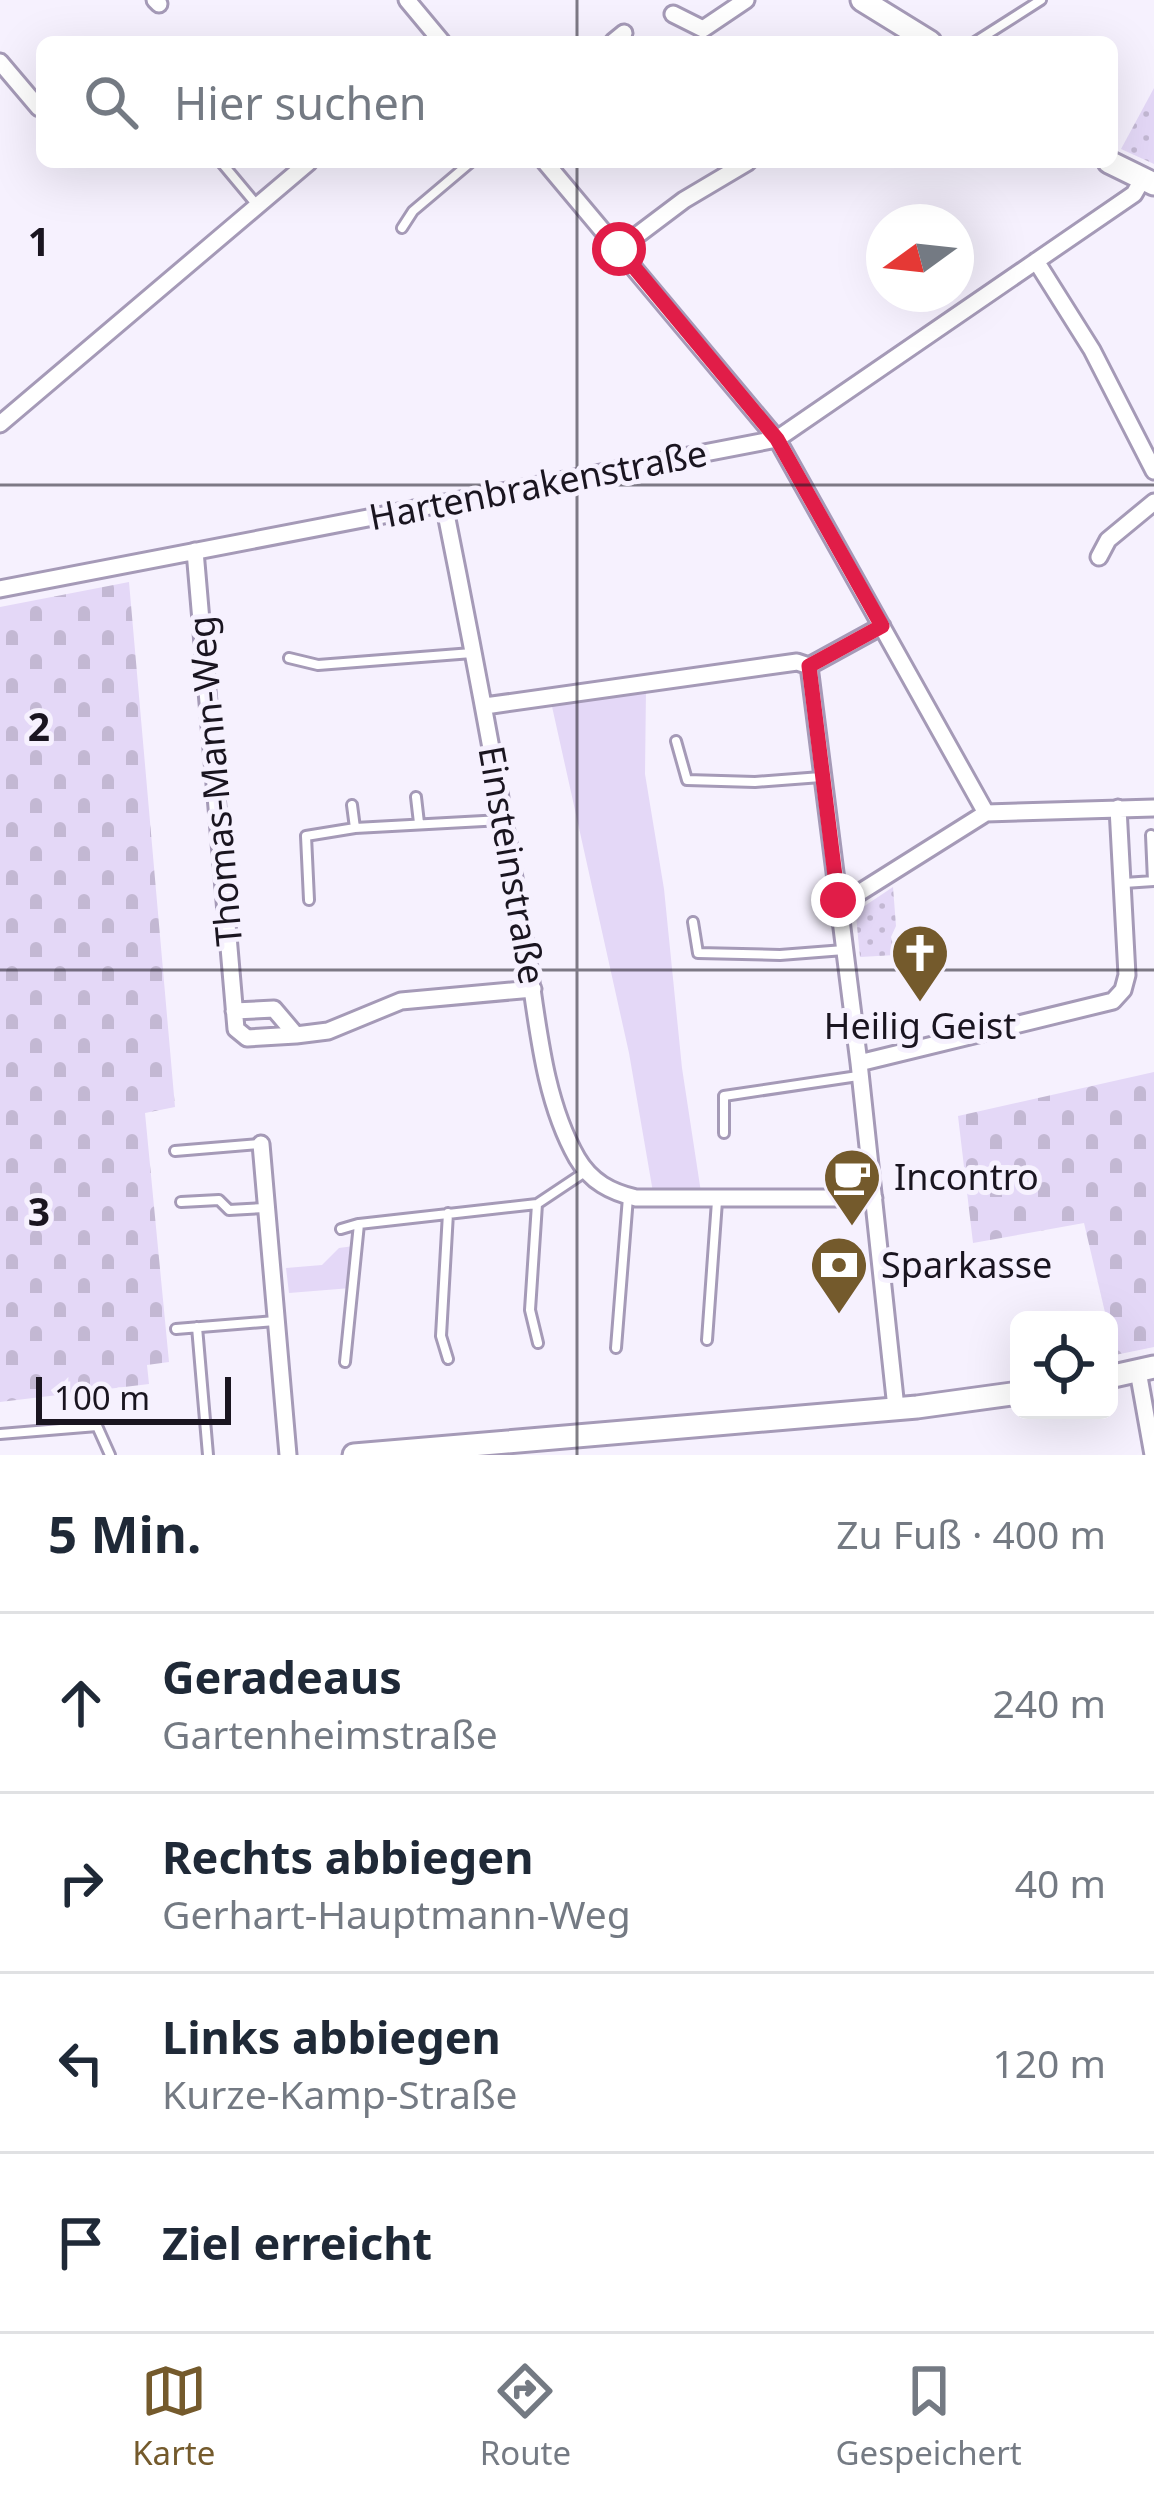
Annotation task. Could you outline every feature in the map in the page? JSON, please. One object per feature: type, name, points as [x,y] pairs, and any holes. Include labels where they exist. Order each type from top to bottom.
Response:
[{"type":"main road","points":[[862,0],[920,36]]},
{"type":"main road","points":[[1118,167],[1148,182]]},
{"type":"main road","points":[[354,1455],[1010,1394]]},
{"type":"street","points":[[406,0],[437,36]]},
{"type":"street","points":[[673,14],[703,29],[746,0]]},
{"type":"street","points":[[0,62],[36,104]]},
{"type":"street","points":[[0,424],[302,168]]},
{"type":"street","points":[[550,168],[777,439],[986,813]]},
{"type":"street","points":[[619,249],[684,200],[738,168]]},
{"type":"street","name":"Hartenbrakenstraße","points":[[0,590],[777,439],[1148,182]]},
{"type":"street","points":[[1036,261],[1092,350],[1154,471]]},
{"type":"street","points":[[1100,557],[1108,539],[1154,502]]},
{"type":"street","name":"Einsteinstraße","points":[[444,504],[485,706],[532,989],[557,1106],[586,1171]]},
{"type":"street","name":"Thomas-Mann-Weg","points":[[195,551],[234,1011]]},
{"type":"street","points":[[485,706],[797,662],[809,666],[882,626]]},
{"type":"street","points":[[809,666],[860,1069],[896,1408]]},
{"type":"street","points":[[860,1069],[1113,1001],[1127,975],[1118,808]]},
{"type":"street","points":[[838,900],[854,896],[986,813],[1154,808]]},
{"type":"street","points":[[296,1035],[274,1009],[234,1011],[236,1029],[247,1038],[296,1035],[328,1031],[401,1001],[532,989]]},
{"type":"street","points":[[261,1144],[288,1455]]},
{"type":"street","points":[[586,1171],[628,1196],[874,1198]]},
{"type":"street","points":[[1146,1369],[1153,1455]]},
{"type":"lane","points":[[984,36],[1041,0]]},
{"type":"lane","points":[[226,168],[257,206]]},
{"type":"lane","points":[[403,228],[413,211],[464,168]]},
{"type":"lane","points":[[289,658],[318,665],[474,653]]},
{"type":"lane","points":[[676,741],[687,780],[822,777]]},
{"type":"lane","points":[[416,796],[419,823]]},
{"type":"lane","points":[[352,805],[355,828]]},
{"type":"lane","points":[[309,900],[306,836],[355,828],[503,820]]},
{"type":"lane","points":[[1122,884],[1154,881],[1151,835]]},
{"type":"lane","points":[[693,922],[698,953],[779,955],[844,950]]},
{"type":"lane","points":[[724,1132],[724,1096],[860,1069]]},
{"type":"lane","points":[[175,1150],[261,1144]]},
{"type":"lane","points":[[341,1228],[537,1204],[586,1171]]},
{"type":"lane","points":[[616,1348],[628,1196]]},
{"type":"lane","points":[[707,1340],[718,1199]]},
{"type":"lane","points":[[181,1202],[219,1200],[229,1210],[266,1208]]},
{"type":"lane","points":[[537,1204],[530,1310],[538,1343]]},
{"type":"lane","points":[[448,1213],[440,1336],[448,1359]]},
{"type":"lane","points":[[346,1362],[359,1224]]},
{"type":"lane","points":[[176,1329],[276,1321]]},
{"type":"lane","points":[[196,1327],[208,1455]]},
{"type":"lane","points":[[0,1434],[97,1426],[110,1455]]},
{"type":"green space","points":[[1154,88],[1154,164],[1121,149]]},
{"type":"green space","points":[[129,582],[175,1107],[145,1113],[169,1362],[147,1365],[149,1384],[0,1402],[0,607]]},
{"type":"green space","points":[[646,689],[645,774],[702,1199],[654,1198],[629,1053],[551,702]]},
{"type":"green space","points":[[893,887],[896,926],[891,937],[896,955],[860,957],[856,916]]},
{"type":"green space","points":[[1154,1072],[1154,1347],[1118,1354],[1118,1311],[1105,1311],[1084,1223],[973,1243],[958,1116]]},
{"type":"green space","points":[[354,1246],[351,1288],[289,1293],[286,1268],[322,1265],[339,1248]]},
{"type":"place","name":"Heilig Geist","points":[[920,1004]]},
{"type":"place","name":"Incontro","points":[[852,1228]]},
{"type":"place","name":"Sparkasse","points":[[839,1316]]},
{"type":"route","points":[[619,249],[777,439],[882,626],[809,666],[838,900]]}]
